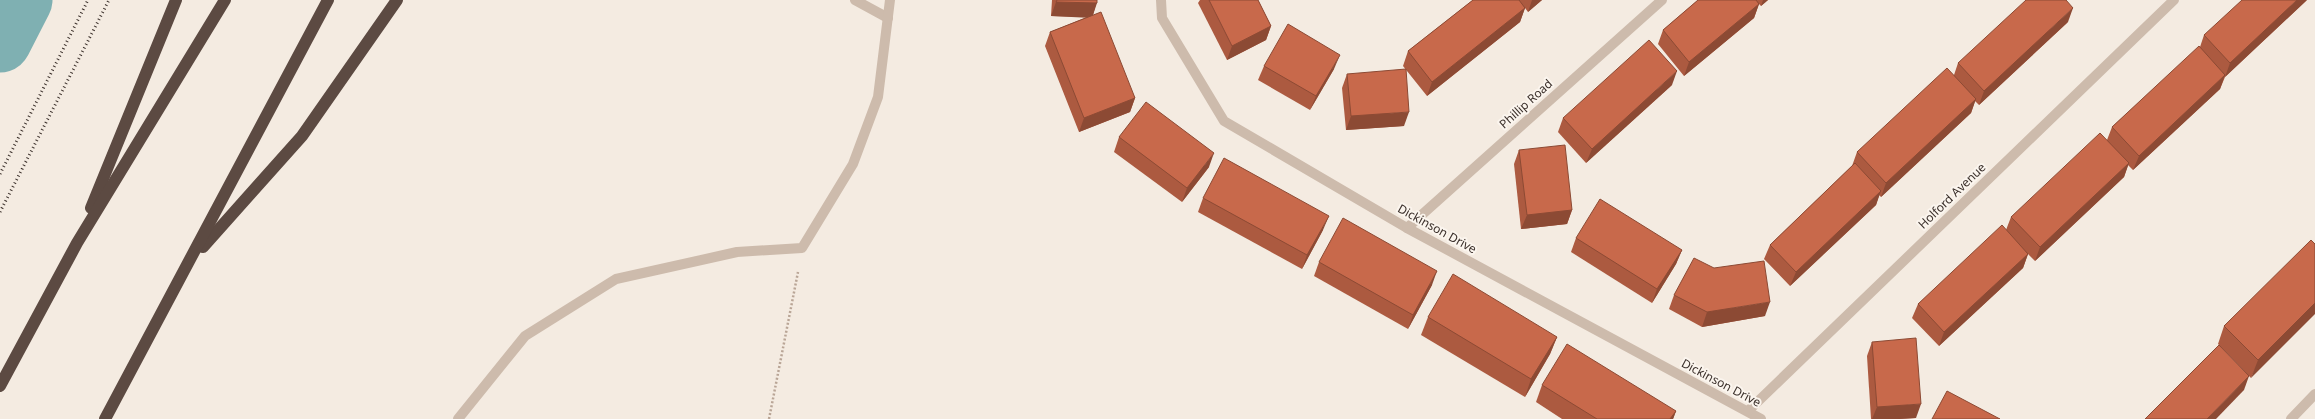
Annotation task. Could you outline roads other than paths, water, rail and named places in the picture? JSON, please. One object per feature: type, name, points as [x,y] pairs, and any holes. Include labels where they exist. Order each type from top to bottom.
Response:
[{"type":"highway","points":[[77,243],[176,0]]},
{"type":"highway","points":[[0,386],[77,243],[225,0]]},
{"type":"highway","points":[[104,419],[328,0]]},
{"type":"highway","points":[[190,260],[302,136],[397,0]]},
{"type":"street","points":[[855,0],[888,18]]},
{"type":"street","points":[[458,419],[525,336],[616,279],[737,252],[802,248],[853,164],[878,97],[890,0]]},
{"type":"street","name":"Dickinson Drive","points":[[1161,0],[1162,18],[1224,121],[1407,228],[1761,419]]},
{"type":"street","name":"Phillip Road","points":[[1407,228],[1662,0]]},
{"type":"street","name":"Holford Avenue","points":[[1748,412],[2174,0]]},
{"type":"street","points":[[2292,419],[2315,394]]},
{"type":"waterway","points":[[0,41],[21,0]]},
{"type":"railway","points":[[0,174],[88,0]]},
{"type":"railway","points":[[0,212],[109,0]]}]
